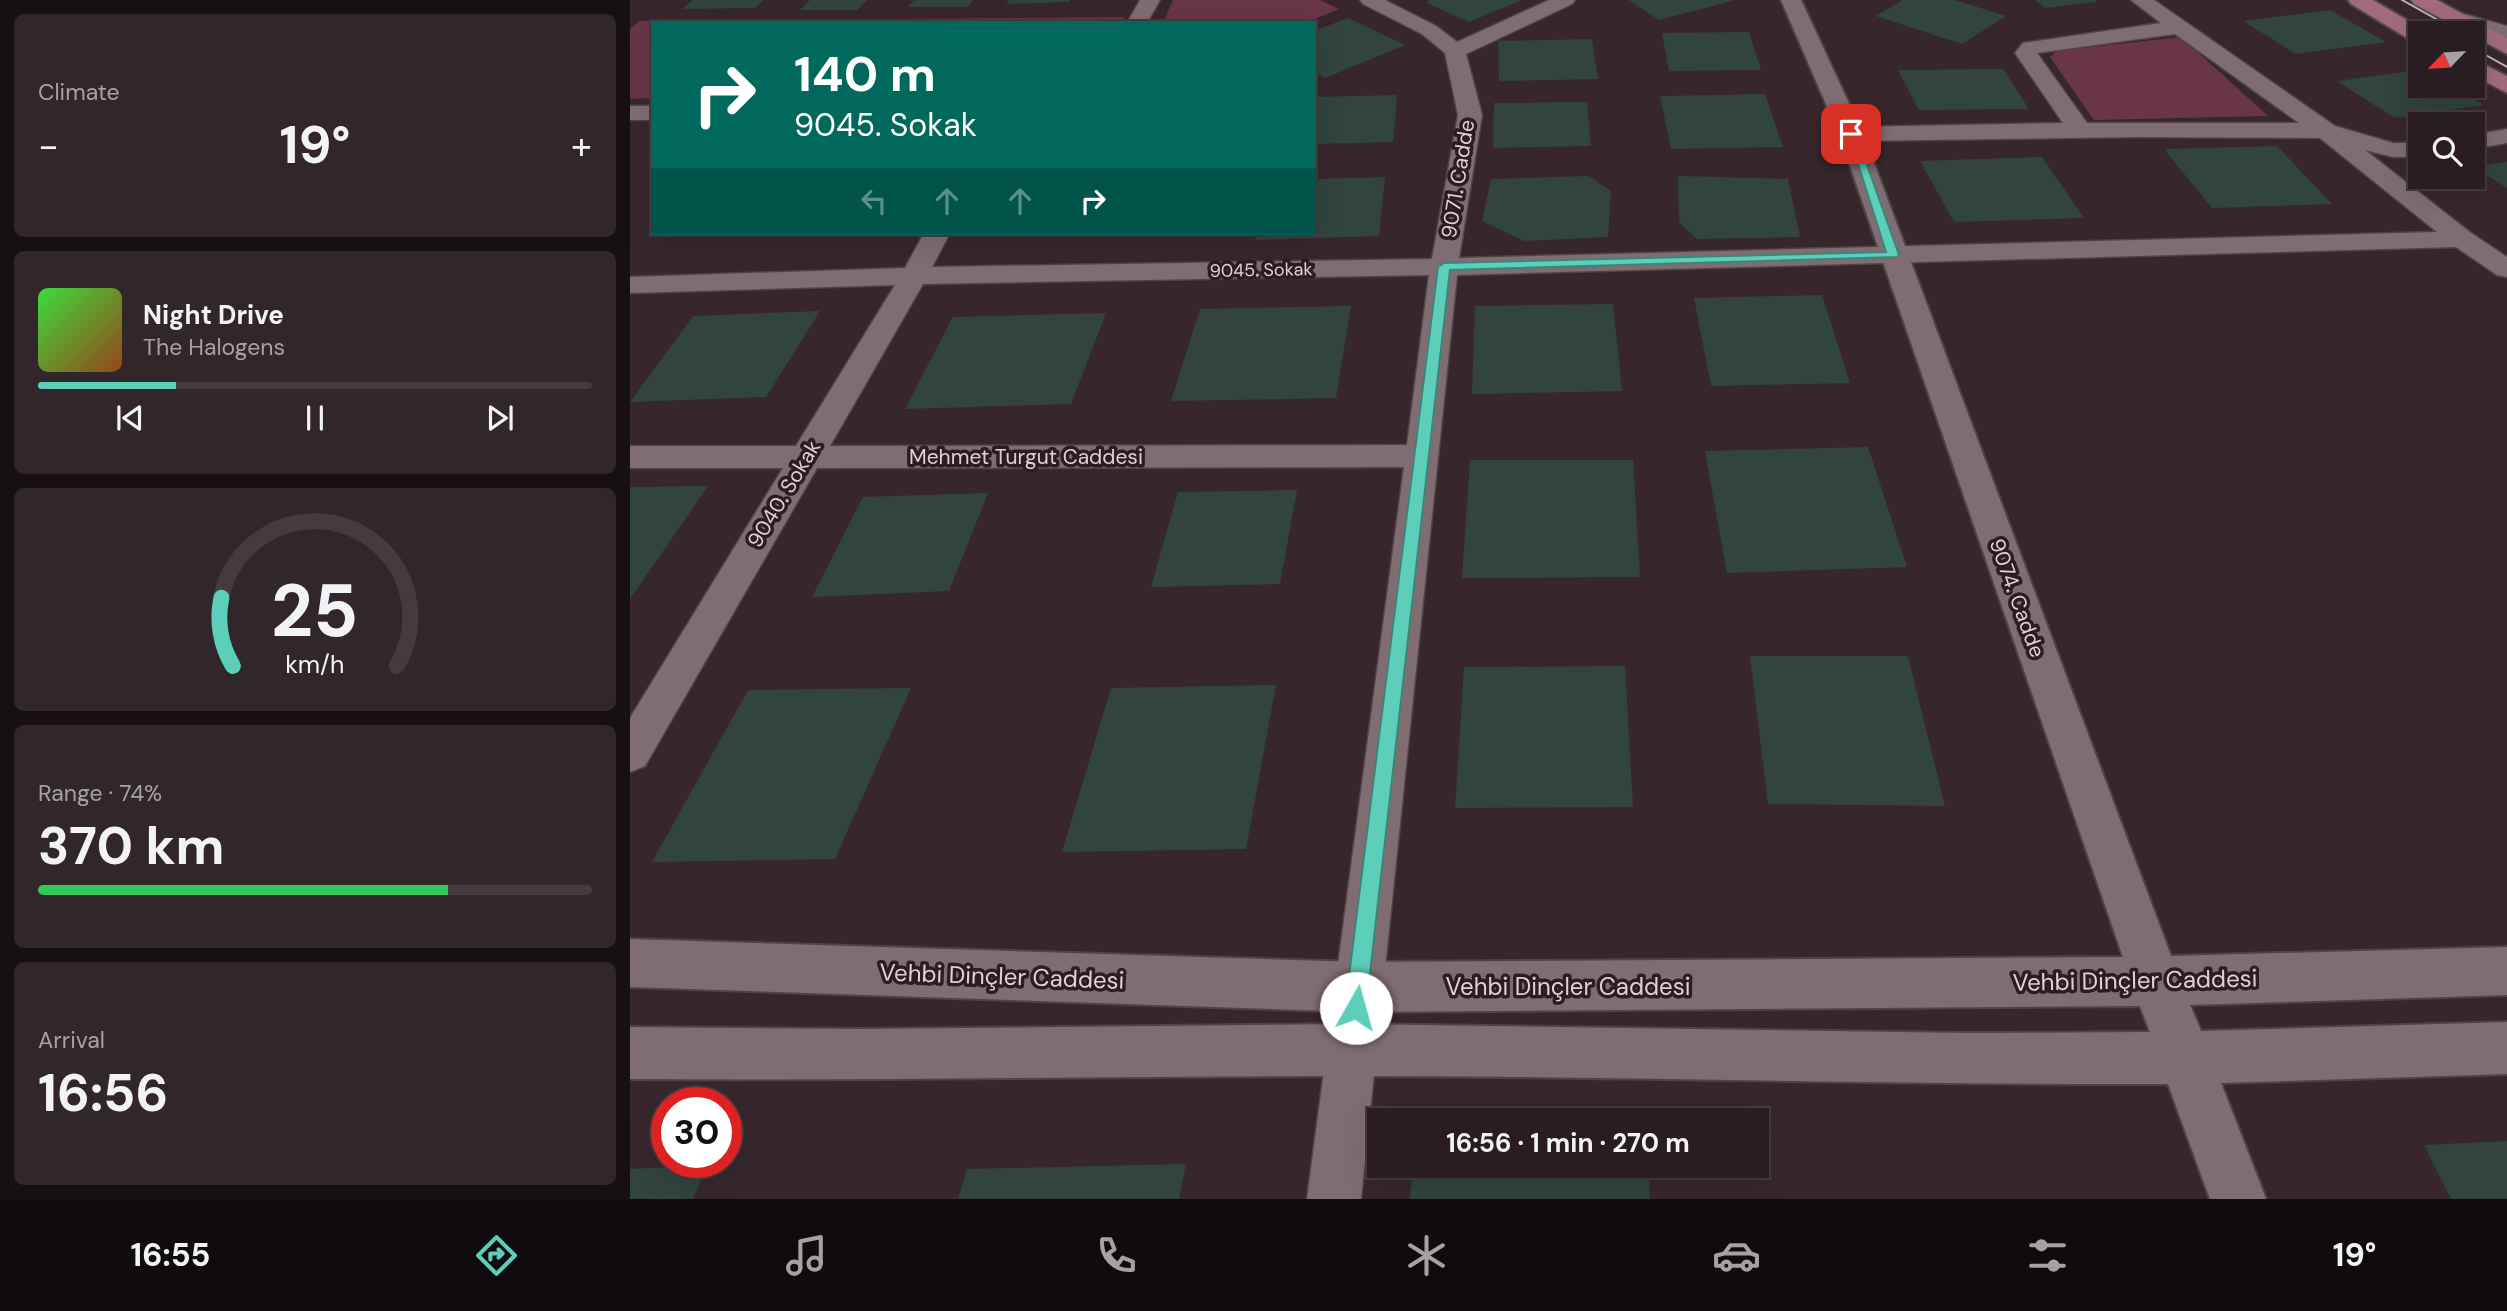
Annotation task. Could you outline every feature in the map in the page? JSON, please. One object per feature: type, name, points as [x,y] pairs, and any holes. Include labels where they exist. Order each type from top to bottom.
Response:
[{"type":"main road","points":[[2358,0],[2408,29]]},
{"type":"main road","points":[[2421,0],[2507,47]]},
{"type":"main road","points":[[2485,73],[2507,86]]},
{"type":"street","points":[[1138,21],[1150,0]]},
{"type":"street","points":[[1370,0],[1429,30],[1455,51],[1565,0]]},
{"type":"street","name":"9074. Cadde","points":[[1791,0],[1851,134],[2156,981],[2238,1199]]},
{"type":"street","points":[[2141,0],[2326,131],[2462,239],[2507,269]]},
{"type":"street","points":[[2450,16],[2507,32]]},
{"type":"street","points":[[2079,129],[2026,53],[2030,47],[2181,27]]},
{"type":"street","name":"9071. Cadde","points":[[1334,1199],[1444,267],[1470,115],[1455,51]]},
{"type":"street","points":[[630,113],[651,113]]},
{"type":"street","points":[[1851,134],[2157,127],[2326,131],[2403,153],[2408,152]]},
{"type":"street","points":[[2485,140],[2507,136]]},
{"type":"street","name":"9040. Sokak","points":[[630,754],[936,235]]},
{"type":"street","name":"9045. Sokak","points":[[630,285],[914,276],[1444,267],[2462,239]]},
{"type":"street","name":"Mehmet Turgut Caddesi","points":[[630,457],[1421,456]]},
{"type":"street","name":"Vehbi Dinçler Caddesi","points":[[630,963],[1358,987],[2156,981],[2507,971]]},
{"type":"street","points":[[630,1053],[861,1055],[1351,1050],[1966,1059],[2185,1058],[2507,1048]]},
{"type":"shaded area","points":[[1173,0],[1320,0],[1339,9],[1310,21],[1164,21]]},
{"type":"shaded area","points":[[1125,17],[1122,21],[651,21],[651,98],[630,99],[630,29],[639,21]]},
{"type":"shaded area","points":[[2181,37],[2268,116],[2094,120],[2050,57],[2057,51]]},
{"type":"building","points":[[693,0],[764,0],[755,8],[682,9]]},
{"type":"building","points":[[810,0],[867,0],[857,10],[800,10]]},
{"type":"building","points":[[914,0],[973,0],[968,7],[908,7]]},
{"type":"building","points":[[1009,0],[1070,0],[1070,2],[1006,4]]},
{"type":"building","points":[[1429,0],[1522,0],[1469,22],[1427,3]]},
{"type":"building","points":[[1629,0],[1732,0],[1732,1],[1659,20]]},
{"type":"building","points":[[1903,0],[1955,0],[2006,16],[1962,44],[1876,16]]},
{"type":"building","points":[[2035,0],[2096,0],[2096,2],[2045,8]]},
{"type":"building","points":[[2330,10],[2386,42],[2296,54],[2243,21]]},
{"type":"building","points":[[1348,18],[1405,45],[1325,78],[1316,73],[1316,30]]},
{"type":"building","points":[[1749,32],[1761,70],[1669,71],[1662,33]]},
{"type":"building","points":[[1592,39],[1598,79],[1499,81],[1498,41]]},
{"type":"building","points":[[2003,69],[2029,109],[1919,110],[1898,70]]},
{"type":"building","points":[[2408,72],[2408,98],[2472,98],[2484,105],[2436,112],[2408,112],[2408,116],[2395,118],[2337,81]]},
{"type":"building","points":[[1765,94],[1783,147],[1671,149],[1660,96]]},
{"type":"building","points":[[1397,95],[1393,142],[1316,144],[1316,97]]},
{"type":"building","points":[[1587,102],[1591,146],[1493,148],[1494,103]]},
{"type":"building","points":[[2277,146],[2332,204],[2212,208],[2164,149]]},
{"type":"building","points":[[2042,157],[2084,218],[1954,222],[1920,161]]},
{"type":"building","points":[[2507,162],[2507,188],[2485,174],[2485,165]]},
{"type":"building","points":[[1589,176],[1611,191],[1608,237],[1524,241],[1482,221],[1491,179]]},
{"type":"building","points":[[1678,176],[1788,179],[1800,237],[1697,239],[1679,222]]},
{"type":"building","points":[[1385,177],[1379,236],[1255,240],[1256,235],[1316,235],[1316,179]]},
{"type":"building","points":[[1822,295],[1850,383],[1711,386],[1694,298]]},
{"type":"building","points":[[1613,304],[1622,391],[1472,394],[1475,306]]},
{"type":"building","points":[[1351,306],[1336,398],[1171,401],[1200,309]]},
{"type":"building","points":[[820,311],[766,397],[630,402],[693,316]]},
{"type":"building","points":[[1106,313],[1071,404],[905,409],[953,317]]},
{"type":"building","points":[[1868,447],[1907,567],[1727,573],[1705,451]]},
{"type":"building","points":[[1470,460],[1633,460],[1640,577],[1462,578]]},
{"type":"building","points":[[708,486],[630,599],[630,487]]},
{"type":"building","points":[[1297,490],[1280,584],[1151,587],[1178,492]]},
{"type":"building","points":[[988,493],[949,591],[812,597],[863,497]]},
{"type":"building","points":[[1750,656],[1908,656],[1945,806],[1768,804]]},
{"type":"building","points":[[1625,666],[1633,807],[1455,808],[1464,667]]},
{"type":"building","points":[[1276,685],[1246,849],[1062,852],[1111,688]]},
{"type":"building","points":[[911,688],[835,859],[652,862],[748,690]]},
{"type":"building","points":[[2507,1141],[2507,1199],[2451,1199],[2424,1145]]},
{"type":"building","points":[[1186,1164],[1179,1199],[958,1199],[967,1169]]},
{"type":"building","points":[[651,1168],[651,1178],[702,1178],[693,1199],[630,1199],[630,1169]]},
{"type":"building","points":[[1412,1178],[1649,1178],[1650,1199],[1410,1199]]},
{"type":"tram line","points":[[2402,0],[2440,21]]},
{"type":"tram line","points":[[2485,55],[2507,67]]},
{"type":"route","points":[[1356,1008],[1444,267],[1893,255],[1851,134]]}]
